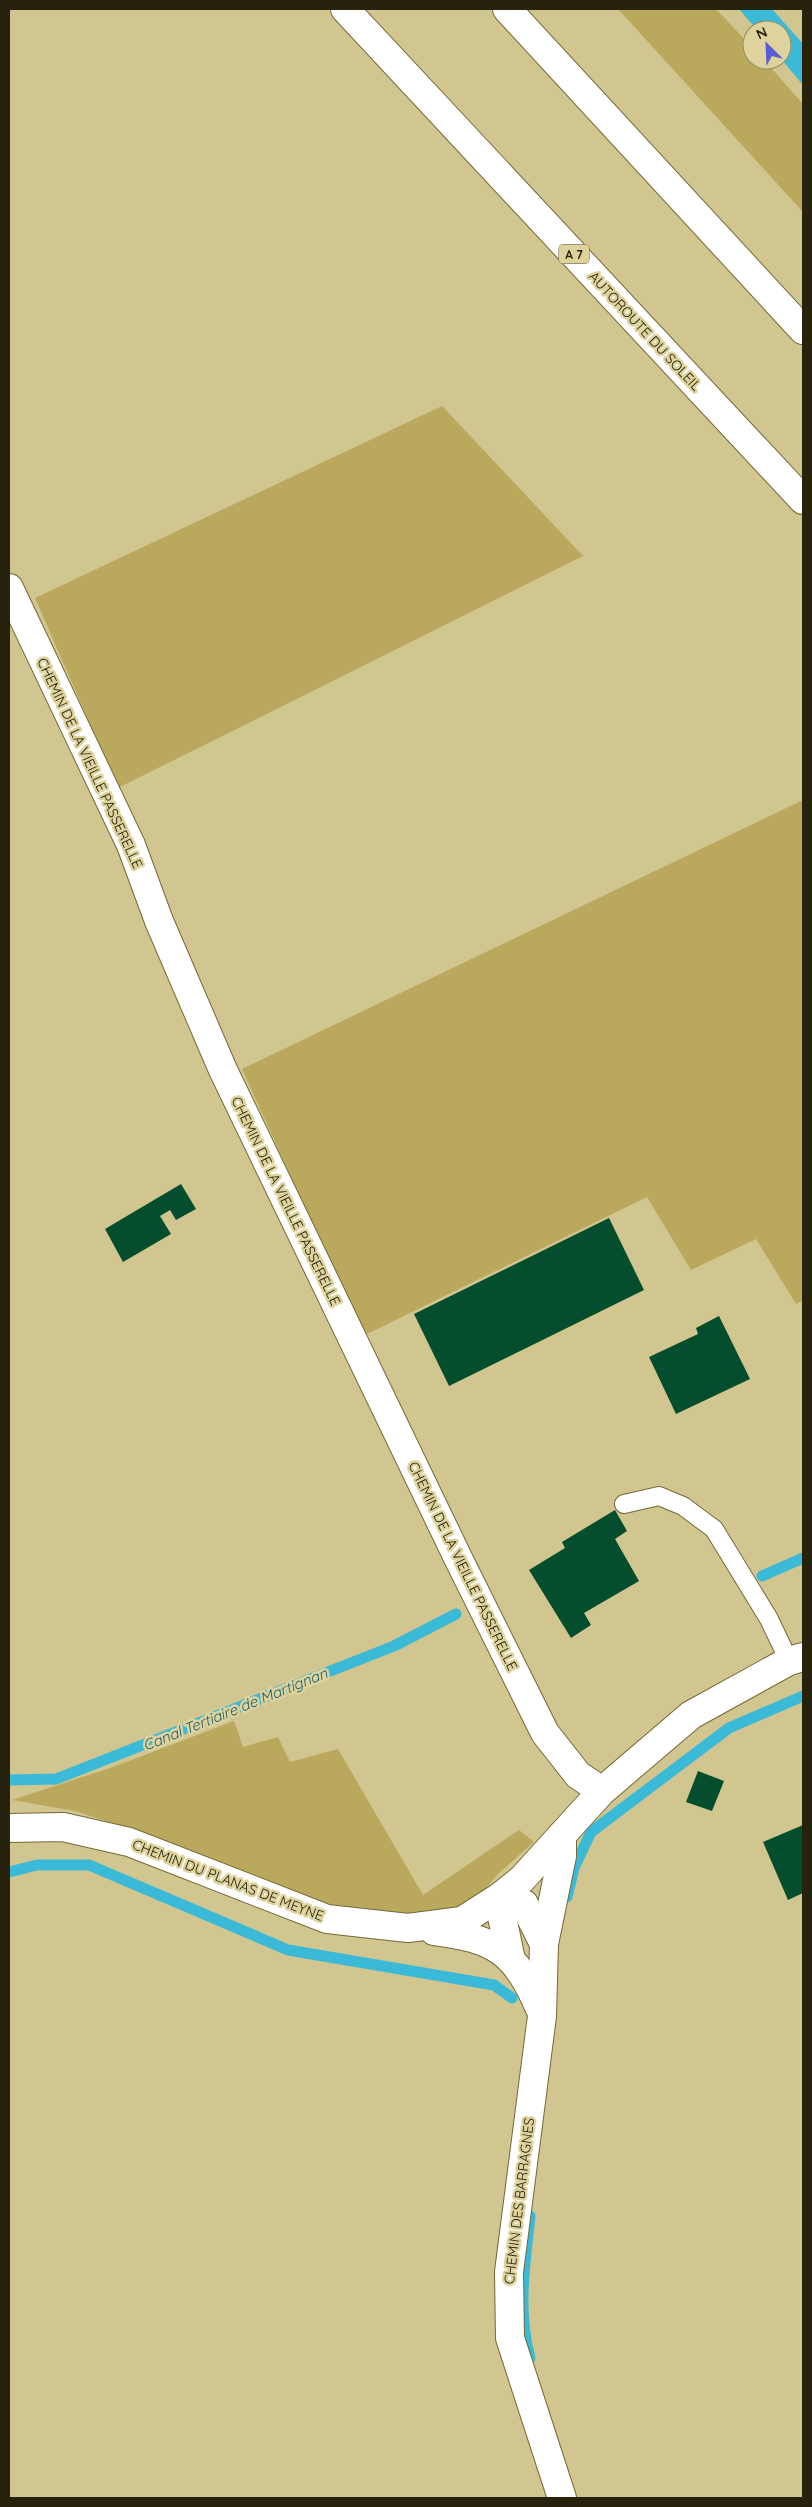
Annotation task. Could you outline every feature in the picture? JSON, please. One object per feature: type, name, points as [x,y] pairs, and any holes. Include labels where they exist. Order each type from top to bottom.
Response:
[{"type":"main road","name":"AUTOROUTE DU SOLEIL","points":[[345,9],[803,500]]},
{"type":"main road","points":[[507,9],[803,330]]},
{"type":"main road","name":"CHEMIN DE LA VIEILLE PASSERELLE","points":[[9,588],[131,846],[159,921],[223,1070],[458,1558],[545,1732],[578,1776],[602,1791]]},
{"type":"main road","name":"CHEMIN DU PLANAS DE MEYNE","points":[[9,1828],[63,1827],[129,1842],[327,1919],[408,1928],[462,1921],[501,1896],[522,1879],[602,1791],[691,1715],[796,1659]]},
{"type":"main road","name":"CHEMIN DES BARRAGNES","points":[[562,1836],[562,1856],[544,1944],[542,2016],[509,2272],[510,2338],[562,2498]]},
{"type":"main road","name":"CHEMIN DES BARRAGNES","points":[[511,1960],[501,1912],[501,1896],[524,1904],[544,1944]]},
{"type":"main road","name":"CHEMIN DES BARRAGNES","points":[[408,1928],[475,1938],[498,1948],[511,1960],[528,1982],[542,2016]]},
{"type":"lane","points":[[624,1504],[659,1496],[683,1506],[714,1529],[796,1659]]},
{"type":"shaded area","points":[[618,9],[716,9],[742,36],[742,70],[773,70],[803,104],[803,212]]},
{"type":"shaded area","points":[[442,406],[583,556],[118,788],[35,598]]},
{"type":"shaded area","points":[[803,800],[803,1300],[796,1304],[756,1239],[691,1270],[647,1197],[363,1336],[242,1069]]},
{"type":"shaded area","points":[[234,1721],[243,1747],[278,1737],[290,1762],[338,1749],[423,1895],[519,1830],[534,1842],[498,1874],[472,1904],[446,1916],[366,1914],[319,1901],[130,1829],[75,1811],[12,1800],[113,1767]]},
{"type":"water","points":[[739,9],[772,9],[782,20],[748,20]]},
{"type":"water","points":[[792,32],[803,44],[803,85],[790,70],[792,70]]},
{"type":"building","points":[[181,1184],[196,1209],[176,1220],[170,1210],[160,1216],[171,1234],[123,1262],[105,1229]]},
{"type":"building","points":[[609,1218],[644,1290],[449,1386],[414,1314]]},
{"type":"building","points":[[719,1316],[750,1379],[676,1414],[649,1357],[698,1334],[696,1328]]},
{"type":"building","points":[[615,1510],[627,1531],[615,1539],[639,1581],[584,1613],[591,1625],[571,1638],[529,1570],[565,1548],[562,1542]]},
{"type":"building","points":[[698,1771],[724,1781],[712,1811],[686,1802]]},
{"type":"building","points":[[803,1825],[803,1893],[788,1900],[763,1842]]},
{"type":"waterway","name":"Canal Tertiaire de Martignan","points":[[762,1576],[803,1558]]},
{"type":"waterway","name":"Canal Tertiaire de Martignan","points":[[9,1780],[56,1779],[394,1646],[456,1614]]},
{"type":"waterway","points":[[567,1897],[574,1868],[591,1832],[729,1728],[803,1696]]},
{"type":"waterway","points":[[9,1872],[37,1865],[89,1865],[288,1950],[494,1985],[512,1998]]},
{"type":"waterway","points":[[530,2216],[523,2287],[524,2323],[530,2358]]}]
